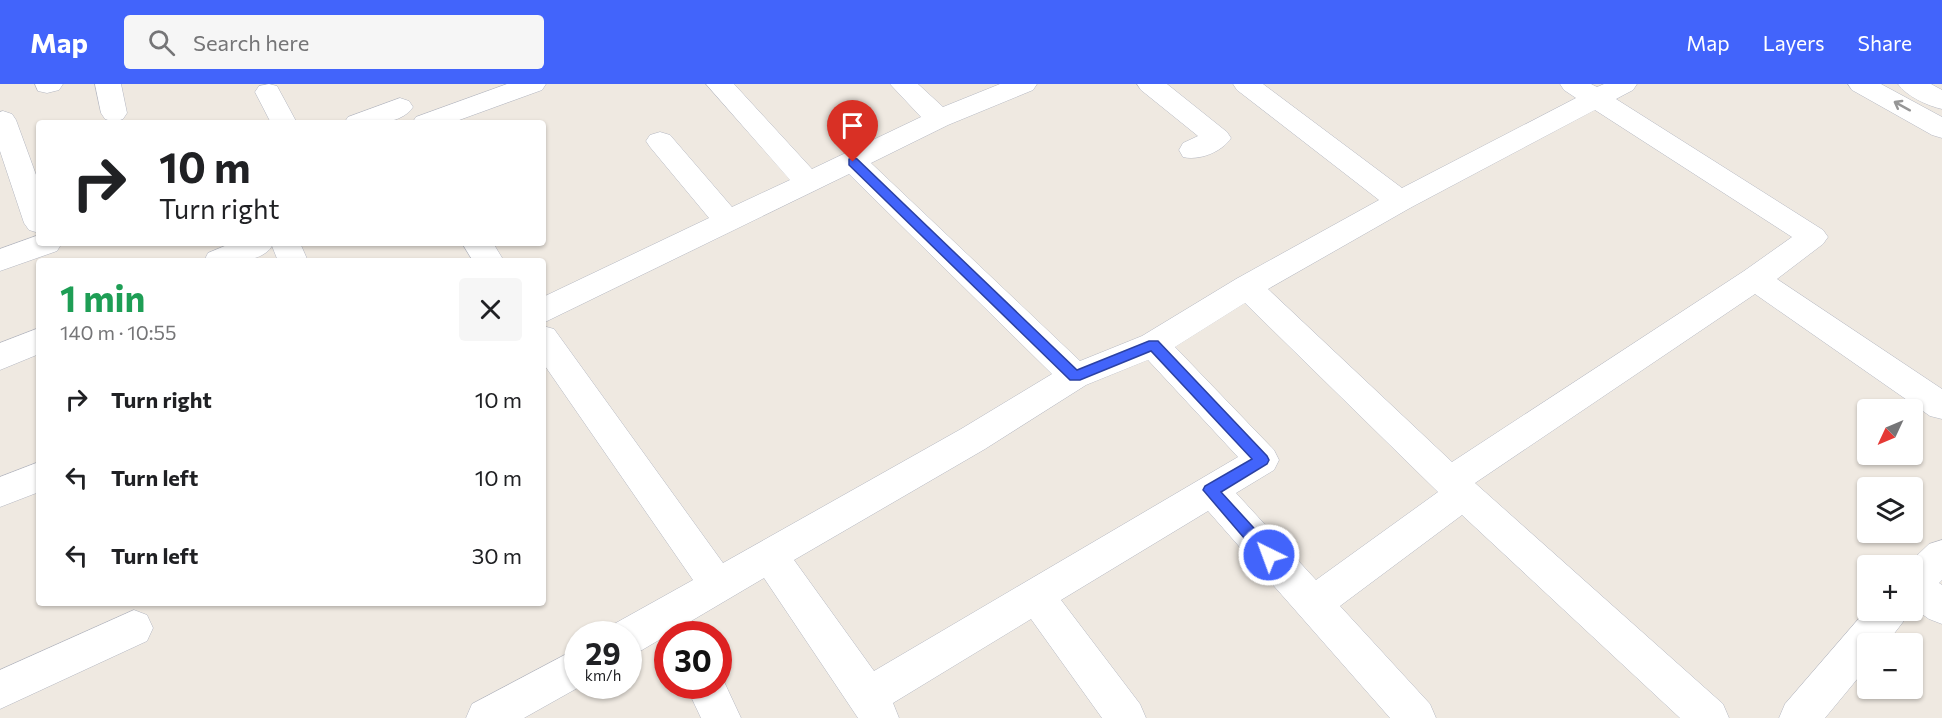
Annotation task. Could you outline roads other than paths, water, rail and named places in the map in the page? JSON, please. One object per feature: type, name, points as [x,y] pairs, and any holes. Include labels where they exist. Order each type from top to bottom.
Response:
[{"type":"street","points":[[108,84],[114,113]]},
{"type":"street","points":[[433,120],[533,84]]},
{"type":"street","points":[[719,84],[809,183]]},
{"type":"street","points":[[903,84],[939,119]]},
{"type":"street","points":[[546,310],[939,119],[1024,84]]},
{"type":"street","points":[[1150,84],[1217,138],[1193,150]]},
{"type":"street","points":[[1246,84],[1400,201]]},
{"type":"street","points":[[680,621],[718,586],[973,439],[1075,376],[1153,345],[1247,287],[1400,201],[1585,92],[1624,84]]},
{"type":"street","points":[[1861,84],[1942,129]]},
{"type":"street","points":[[1911,84],[1942,101]]},
{"type":"street","points":[[268,92],[282,120]]},
{"type":"street","points":[[1312,604],[1457,488],[1813,237],[1585,92]]},
{"type":"street","points":[[364,120],[398,105]]},
{"type":"street","points":[[3,120],[36,214]]},
{"type":"street","points":[[660,141],[728,222]]},
{"type":"street","points":[[853,162],[1075,376]]},
{"type":"street","points":[[0,260],[38,246]]},
{"type":"street","points":[[226,258],[252,246]]},
{"type":"street","points":[[1755,279],[1942,406]]},
{"type":"street","points":[[1247,287],[1457,488],[1709,718]]},
{"type":"street","points":[[0,357],[36,341]]},
{"type":"street","points":[[546,342],[718,586]]},
{"type":"street","points":[[770,556],[873,707],[1036,596],[1262,460],[1153,345]]},
{"type":"street","points":[[0,492],[36,478]]},
{"type":"street","points":[[1210,490],[1416,718]]},
{"type":"street","points":[[1923,574],[1942,556]]},
{"type":"street","points":[[1923,592],[1942,607]]},
{"type":"street","points":[[1036,596],[1126,718]]},
{"type":"street","points":[[1799,718],[1881,621]]},
{"type":"street","points":[[0,690],[134,628]]},
{"type":"street","points":[[505,713],[564,675]]},
{"type":"street","points":[[712,699],[720,718]]}]
